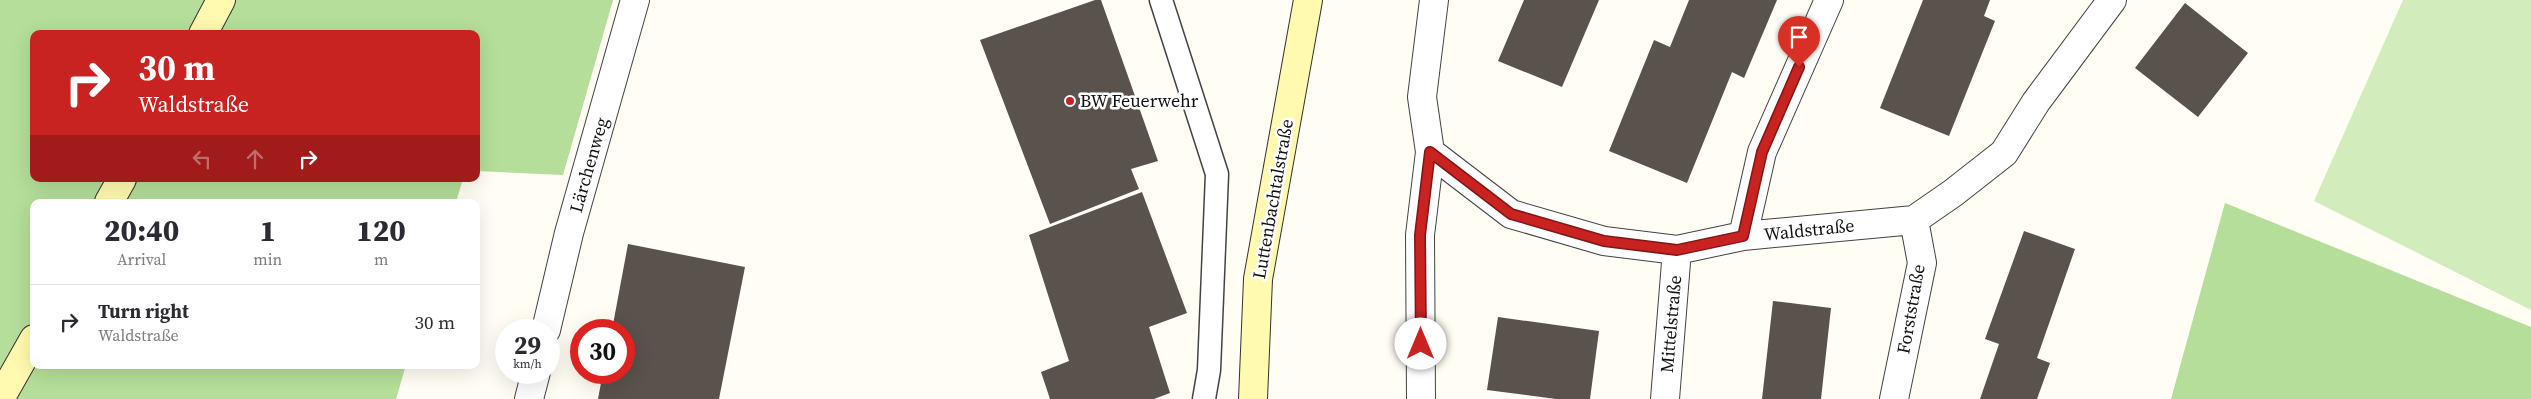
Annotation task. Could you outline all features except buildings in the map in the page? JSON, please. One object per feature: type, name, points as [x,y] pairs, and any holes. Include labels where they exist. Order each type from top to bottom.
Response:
[{"type":"street","points":[[205,30],[222,0]]},
{"type":"street","name":"Lärchenweg","points":[[549,319],[570,233],[635,0]]},
{"type":"street","name":"Luttenbachtalstraße","points":[[1253,399],[1258,279],[1308,0]]},
{"type":"street","points":[[1421,399],[1420,235],[1430,152],[1422,97],[1434,0]]},
{"type":"street","points":[[1743,236],[1762,152],[1828,0]]},
{"type":"street","name":"Waldstraße","points":[[1430,152],[1511,214],[1604,241],[1677,250],[1743,236],[1914,220],[1953,193],[2004,153],[2036,102],[2112,0]]},
{"type":"street","points":[[111,199],[120,182]]},
{"type":"street","name":"Forststraße","points":[[1894,399],[1922,262],[1914,220]]},
{"type":"street","name":"Mittelstraße","points":[[1665,399],[1677,250]]},
{"type":"street","points":[[0,399],[30,345]]},
{"type":"street","points":[[529,399],[533,384]]},
{"type":"lane","points":[[1161,0],[1217,174],[1209,370],[1204,399]]},
{"type":"green space","points":[[0,0],[613,0],[563,175],[480,171],[480,30],[30,30],[30,182],[462,182],[457,199],[30,199],[30,369],[405,369],[396,399],[0,399]]},
{"type":"green space","points":[[2403,0],[2531,0],[2531,310],[2314,201]]},
{"type":"green space","points":[[2225,203],[2531,327],[2531,399],[2171,399]]},
{"type":"place","name":"BW Feuerwehr","points":[[1070,101]]},
{"type":"route","points":[[1421,344],[1420,235],[1430,152],[1511,214],[1604,241],[1677,250],[1743,236],[1762,152],[1799,67]]}]
